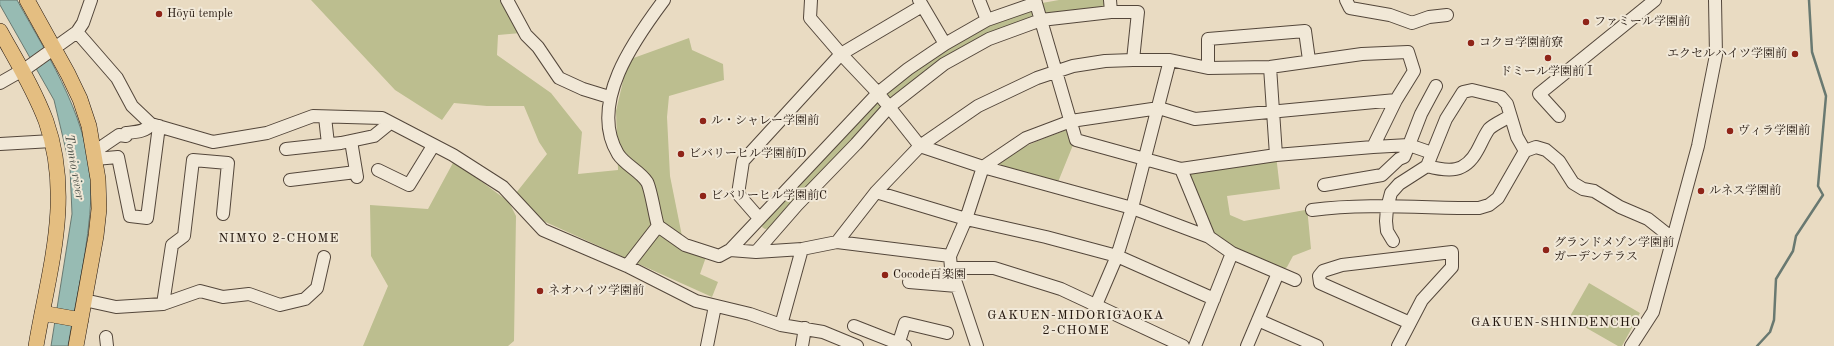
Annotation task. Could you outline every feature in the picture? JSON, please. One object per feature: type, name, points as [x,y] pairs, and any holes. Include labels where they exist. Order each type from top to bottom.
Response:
[{"type":"main road","points":[[27,0],[80,99],[89,126],[94,156],[99,209],[96,236],[76,346]]},
{"type":"main road","points":[[0,31],[25,69],[52,141],[58,173],[60,199],[58,227],[36,346]]},
{"type":"main road","points":[[42,313],[81,320]]},
{"type":"street","points":[[0,83],[53,51],[77,32],[83,23],[91,0]]},
{"type":"street","points":[[507,0],[526,35],[538,47],[559,78],[583,89],[609,97]]},
{"type":"street","points":[[664,0],[646,23],[620,69],[609,97],[609,130],[618,155],[647,182],[658,226],[685,245],[719,256],[730,250],[878,93],[908,69],[946,44],[987,20],[1036,1],[1076,140],[1181,169],[1276,155],[1373,147],[1409,145],[1432,153]]},
{"type":"street","points":[[811,0],[810,18],[841,54],[878,93],[920,146],[983,167],[1132,208],[1209,237],[1232,253],[1295,280]]},
{"type":"street","points":[[979,0],[987,20]]},
{"type":"street","points":[[1346,0],[1350,8],[1390,15],[1412,23],[1429,17],[1447,15]]},
{"type":"street","points":[[1559,116],[1539,94],[1654,0]]},
{"type":"street","points":[[1632,346],[1652,312],[1698,146],[1716,55],[1715,0]]},
{"type":"street","points":[[759,218],[738,194],[743,161],[841,54],[920,3],[946,44]]},
{"type":"street","points":[[756,252],[797,205],[856,144],[889,107],[950,61],[989,39],[1041,20],[1110,6],[1138,12],[1133,60]]},
{"type":"street","points":[[1208,68],[1208,39],[1305,31],[1310,60]]},
{"type":"street","points":[[77,32],[116,78],[132,106],[155,125],[213,142],[267,133],[313,116],[382,118],[433,146],[453,155],[502,187],[543,230],[627,266],[696,301],[750,314],[781,325],[823,332],[855,346]]},
{"type":"street","points":[[837,242],[876,192],[920,146],[978,106],[1016,87],[1073,66],[1097,62],[1170,60],[1208,68],[1270,67],[1310,60],[1362,54],[1408,52],[1414,71],[1396,100],[1373,147]]},
{"type":"street","points":[[1096,305],[1118,256],[1159,108],[1170,60]]},
{"type":"street","points":[[1270,67],[1276,155]]},
{"type":"street","points":[[1324,185],[1382,175],[1399,159],[1404,157],[1421,114],[1436,86]]},
{"type":"street","points":[[1393,241],[1387,232],[1387,208],[1391,193],[1399,184],[1427,166],[1446,119],[1463,92],[1472,90],[1501,97],[1507,104],[1517,137],[1525,151]]},
{"type":"street","points":[[977,346],[950,262],[983,167],[1026,138],[1071,121],[1159,108],[1195,119],[1274,110],[1396,100]]},
{"type":"street","points":[[1427,166],[1438,169],[1459,169],[1466,166],[1491,128],[1510,116]]},
{"type":"street","points":[[325,117],[328,144]]},
{"type":"street","points":[[286,149],[351,141],[374,136],[390,122]]},
{"type":"street","points":[[94,156],[118,135],[126,136],[126,133],[139,131],[155,125]]},
{"type":"street","points":[[94,156],[118,157],[130,216],[147,218],[155,125]]},
{"type":"street","points":[[0,144],[52,141]]},
{"type":"street","points":[[290,180],[356,175],[351,141]]},
{"type":"street","points":[[378,170],[409,185],[433,146]]},
{"type":"street","points":[[1312,210],[1360,206],[1387,208],[1479,208],[1489,205],[1498,198],[1525,151],[1536,147],[1546,150],[1558,161],[1573,183],[1583,189],[1594,191],[1620,206],[1648,219],[1672,238]]},
{"type":"street","points":[[163,304],[172,245],[184,236],[193,160],[228,163],[223,214]]},
{"type":"street","points":[[1181,169],[1209,237]]},
{"type":"street","points":[[876,192],[966,219],[1046,237],[1118,256],[1214,299]]},
{"type":"street","points":[[627,266],[658,226]]},
{"type":"street","points":[[730,250],[756,252],[802,248],[837,242],[950,262],[994,268],[1061,289],[1183,346]]},
{"type":"street","points":[[781,325],[802,248]]},
{"type":"street","points":[[1398,346],[1410,323],[1422,300],[1452,267],[1452,252],[1342,265],[1322,271],[1319,276],[1320,283],[1410,323]]},
{"type":"street","points":[[1195,346],[1232,253]]},
{"type":"street","points":[[84,300],[116,307],[163,304],[200,291],[223,297],[249,294],[280,305],[305,299],[317,288],[324,257]]},
{"type":"street","points":[[1247,346],[1278,273]]},
{"type":"street","points":[[909,282],[957,286]]},
{"type":"street","points":[[706,346],[714,306]]},
{"type":"street","points":[[1258,320],[1317,346]]},
{"type":"street","points":[[854,326],[902,344],[905,322],[947,333]]},
{"type":"street","points":[[802,346],[804,328]]},
{"type":"green space","points":[[311,0],[502,0],[521,33],[498,35],[497,55],[551,93],[582,132],[578,174],[618,170],[616,111],[628,60],[689,38],[692,50],[723,64],[724,80],[669,96],[667,117],[670,176],[682,236],[706,257],[700,274],[718,282],[712,297],[541,220],[516,193],[547,154],[539,142],[524,106],[487,106],[454,103],[442,120],[395,90]]},
{"type":"green space","points":[[1059,0],[1106,0],[1107,4],[1103,10],[1044,14],[1042,3]]},
{"type":"green space","points":[[1031,10],[1035,12],[1036,17],[890,101],[885,92],[909,72],[987,23]]},
{"type":"green space","points":[[878,101],[883,109],[771,228],[765,229],[762,227],[764,222]]},
{"type":"green space","points":[[1066,130],[1073,145],[1056,187],[995,166],[1010,154]]},
{"type":"green space","points":[[1276,155],[1280,189],[1227,196],[1230,215],[1244,221],[1305,210],[1307,207],[1311,249],[1293,256],[1287,267],[1278,273],[1209,237],[1181,169]]},
{"type":"green space","points":[[454,161],[509,202],[516,216],[514,341],[508,346],[363,346],[388,286],[371,256],[370,205],[428,209]]},
{"type":"green space","points":[[1589,283],[1640,313],[1622,346],[1618,346],[1569,318]]},
{"type":"water","name":"Tomio river","points":[[0,0],[17,0],[43,46],[67,94],[85,143],[90,169],[90,215],[85,253],[68,346],[51,346],[72,214],[70,167],[54,100],[0,5]]},
{"type":"waterway","points":[[1757,346],[1770,332],[1774,320],[1776,279],[1793,251],[1796,236],[1823,195],[1818,186],[1826,96],[1812,52],[1809,0]]},
{"type":"place","name":"Hōyū temple","points":[[159,14]]},
{"type":"place","name":"ファミール学園前","points":[[1586,22]]},
{"type":"place","name":"コクヨ学園前寮","points":[[1471,43]]},
{"type":"place","name":"エクセルハイツ学園前","points":[[1795,54]]},
{"type":"place","name":"ドミール学園前Ⅰ","points":[[1548,58]]},
{"type":"place","name":"ル・シャレー学園前","points":[[703,121]]},
{"type":"place","name":"ヴィラ学園前","points":[[1730,131]]},
{"type":"place","name":"ビバリーヒル学園前D","points":[[681,154]]},
{"type":"place","name":"ルネス学園前","points":[[1701,191]]},
{"type":"place","name":"ビバリーヒル学園前C","points":[[703,196]]},
{"type":"place","name":"グランドメゾン学園前 ガーデンテラス","points":[[1546,250]]},
{"type":"place","name":"Cocode百楽園","points":[[885,275]]},
{"type":"place","name":"ネオハイツ学園前","points":[[540,291]]},
{"type":"district","name":"NIMYO 2-CHOME","points":[[279,239]]},
{"type":"district","name":"GAKUEN-SHINDENCHO","points":[[1556,323]]},
{"type":"district","name":"GAKUEN-MIDORIGAOKA 2-CHOME","points":[[1076,324]]}]
